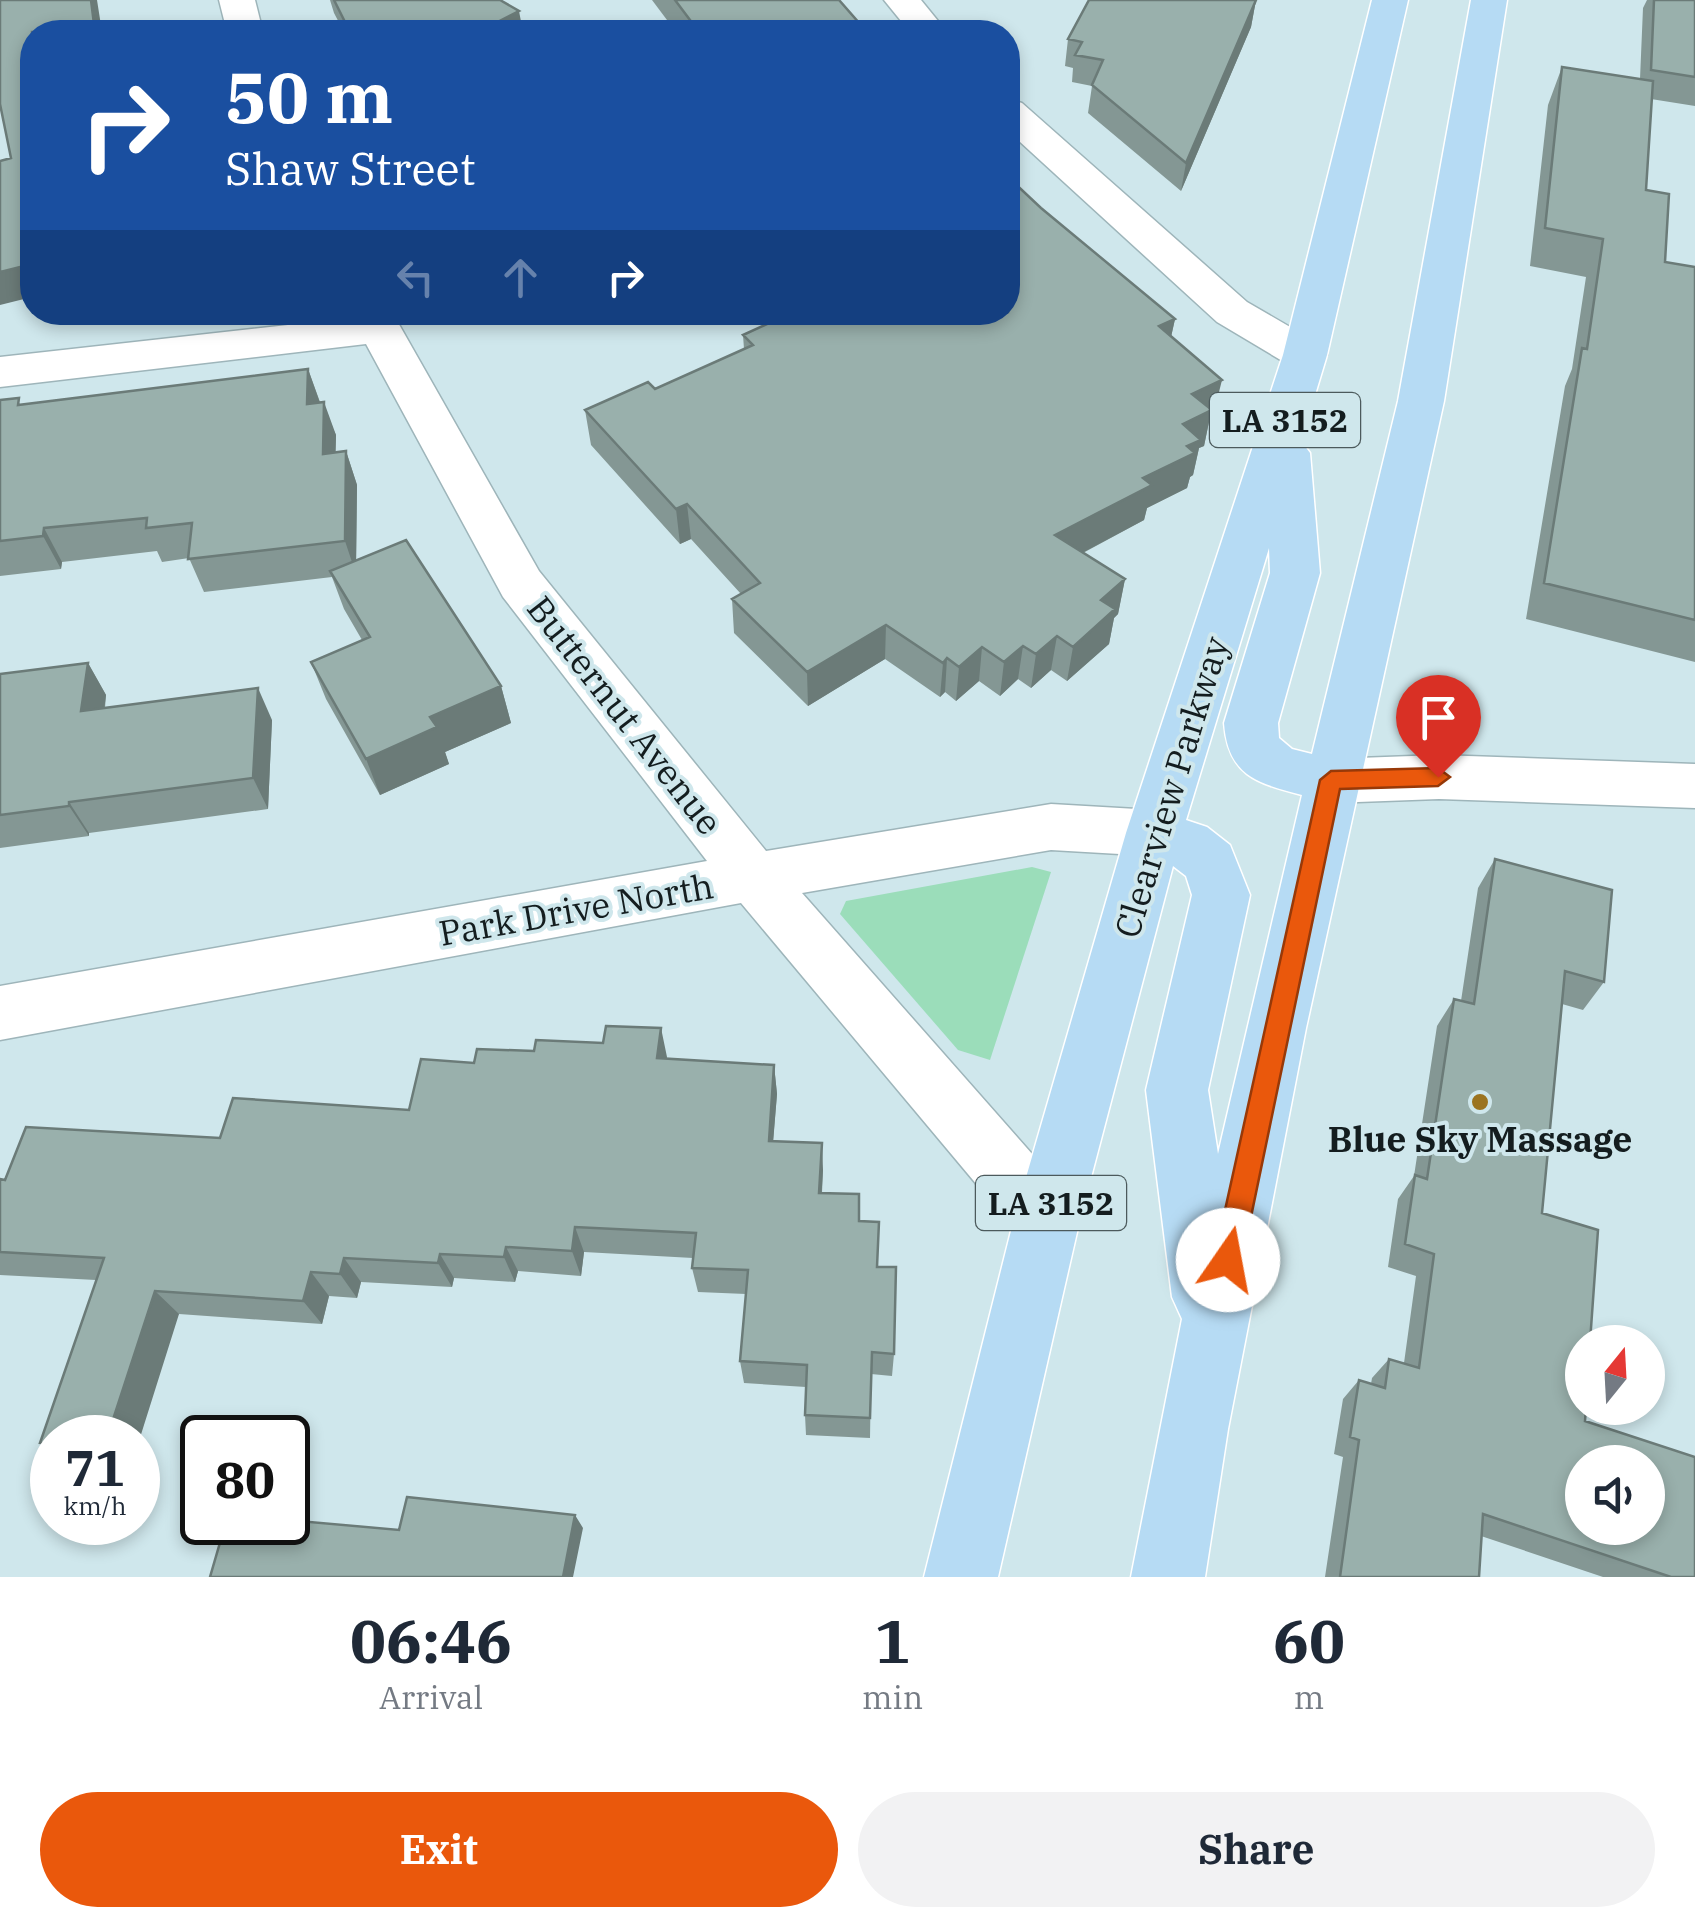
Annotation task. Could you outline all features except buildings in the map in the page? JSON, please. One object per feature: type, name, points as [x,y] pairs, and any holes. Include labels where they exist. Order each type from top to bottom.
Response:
[{"type":"highway","name":"Clearview Parkway","points":[[961,1577],[1047,1219],[1154,833],[1305,355],[1390,0]]},
{"type":"highway","name":"LA 3152","points":[[1168,1577],[1212,1338],[1331,780],[1421,401],[1489,0]]},
{"type":"highway","points":[[1285,420],[1295,573],[1251,723],[1253,747],[1274,766],[1331,780]]},
{"type":"highway","points":[[1154,833],[1187,844],[1210,862],[1221,895],[1178,1090],[1212,1338]]},
{"type":"street","points":[[902,0],[919,20]]},
{"type":"street","points":[[1020,123],[1232,312],[1305,355]]},
{"type":"street","points":[[0,372],[338,325]]},
{"type":"street","name":"Butternut Avenue","points":[[377,325],[521,584],[752,877],[1047,1219]]},
{"type":"street","points":[[1331,780],[1438,777],[1695,786]]},
{"type":"street","name":"Park Drive North","points":[[0,1013],[1052,827],[1154,833]]},
{"type":"green space","points":[[1032,867],[1051,872],[990,1060],[958,1050],[840,914],[846,901]]},
{"type":"place","name":"Blue Sky Massage","points":[[1480,1102]]},
{"type":"route","points":[[1228,1260],[1331,780],[1438,777]]}]
